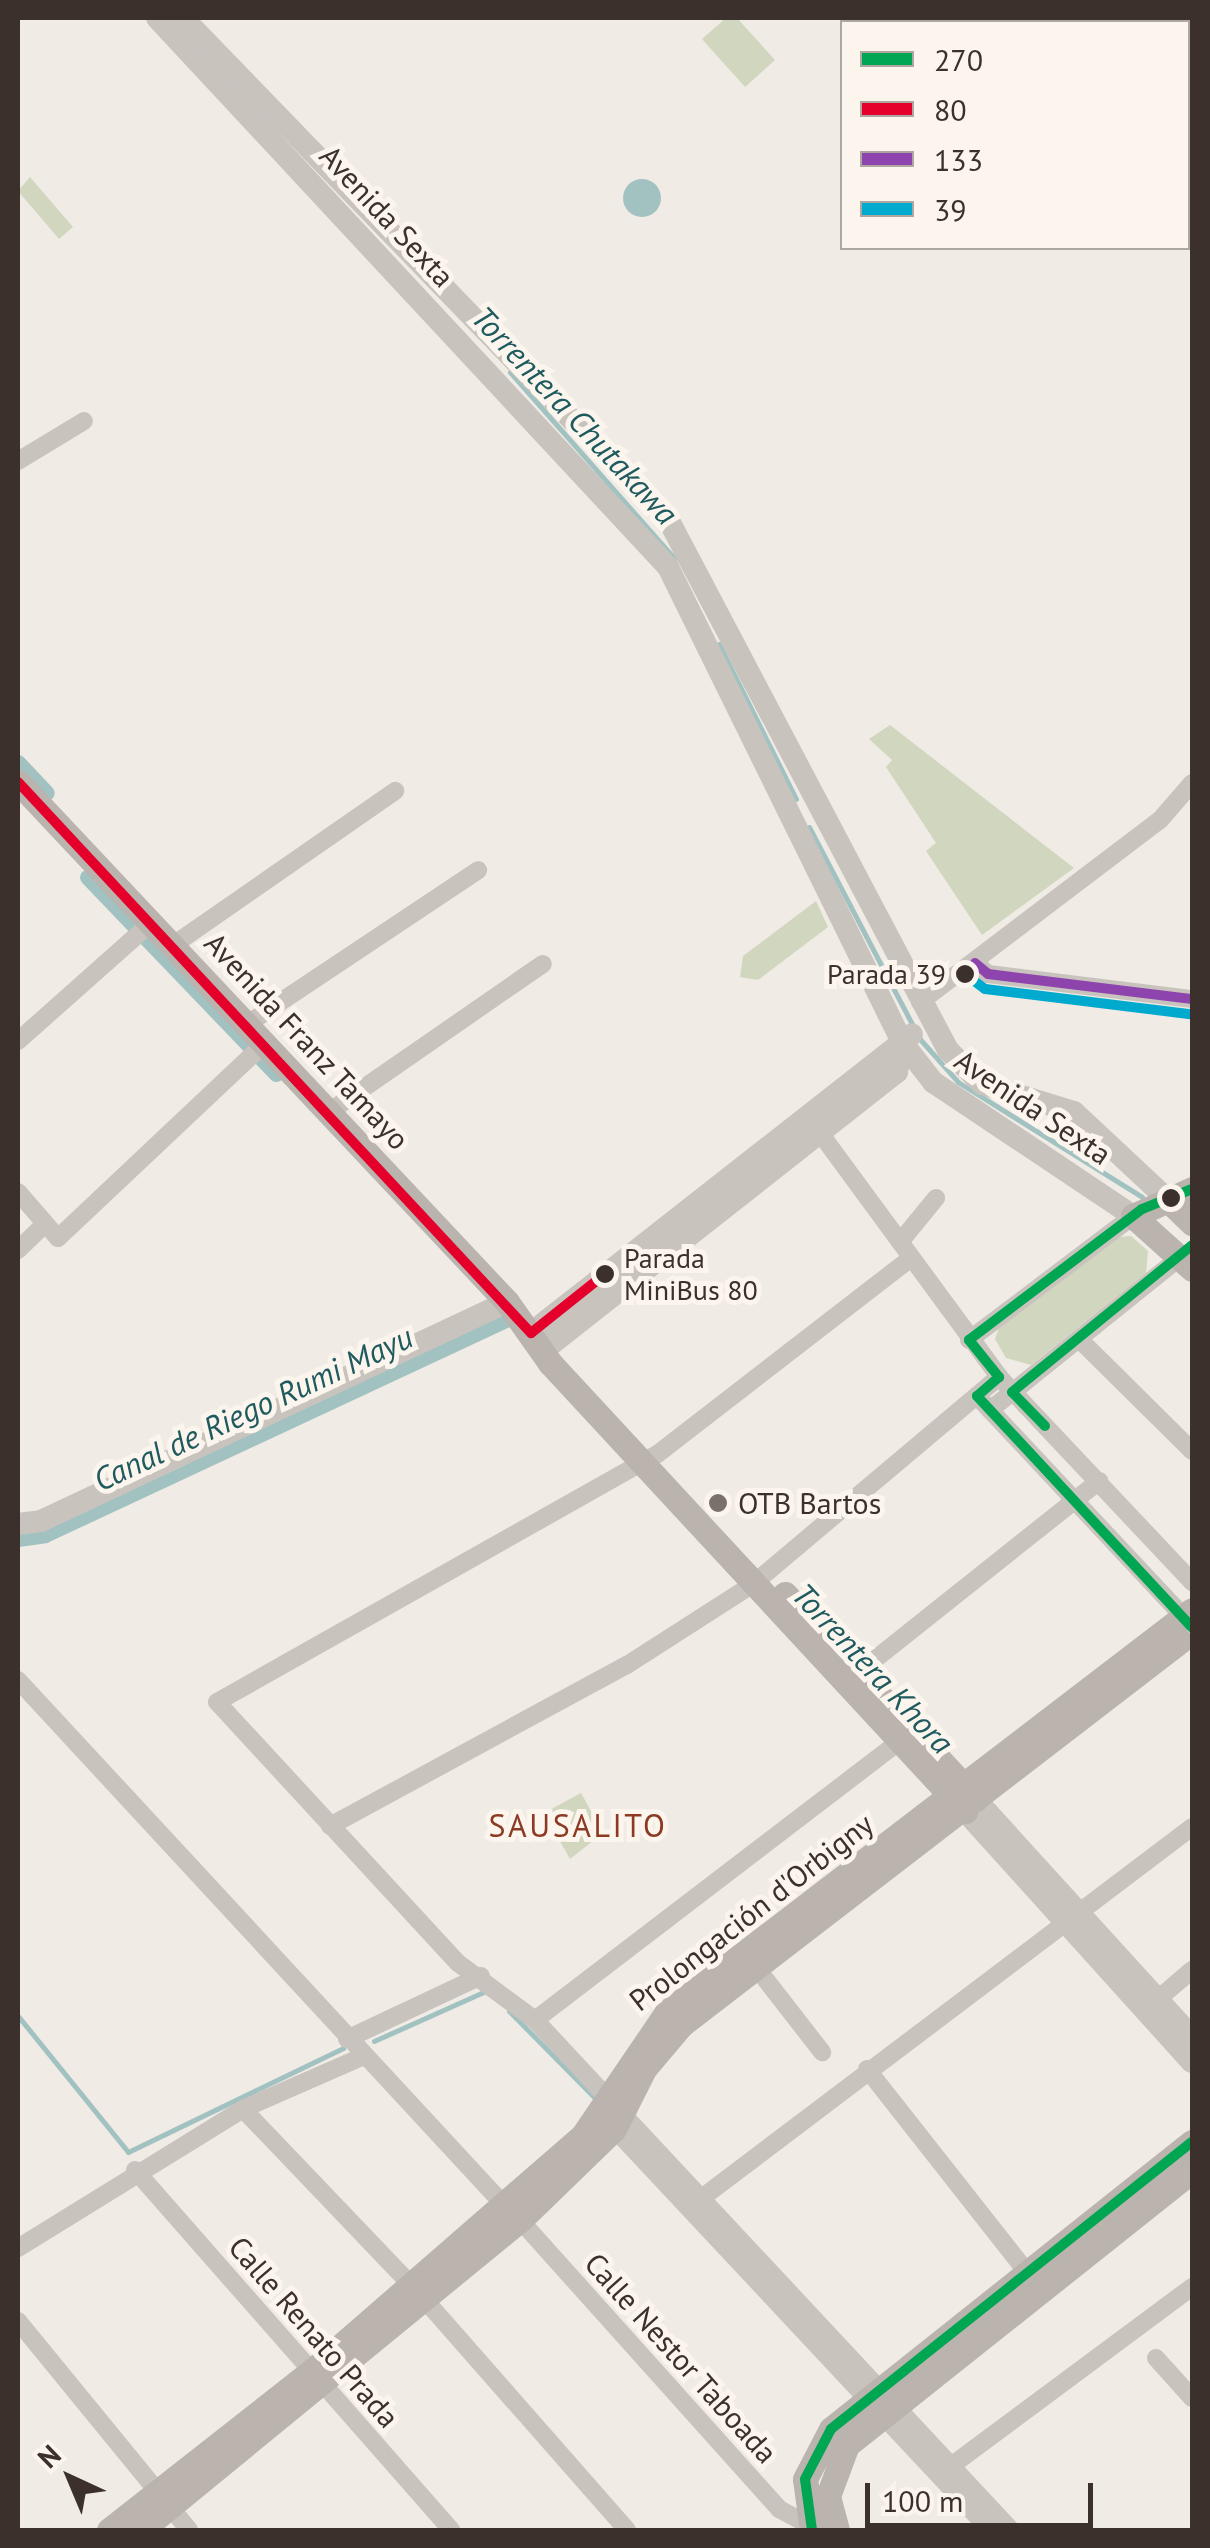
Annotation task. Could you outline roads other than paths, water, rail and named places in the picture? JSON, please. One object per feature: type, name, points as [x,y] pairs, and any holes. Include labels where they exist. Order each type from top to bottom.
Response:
[{"type":"main road","name":"Avenida Franz Tamayo","points":[[18,782],[507,1302],[538,1341],[558,1354],[898,1742],[964,1799]]},
{"type":"main road","points":[[1148,1208],[1192,1189]]},
{"type":"main road","name":"Avenida Sexta","points":[[1148,1208],[1192,1224]]},
{"type":"main road","name":"Avenida Sexta","points":[[1148,1208],[1188,1256]]},
{"type":"main road","name":"Avenida Franz Tamayo","points":[[759,1579],[859,1672],[964,1799]]},
{"type":"main road","name":"Prolongación d'Orbigny","points":[[109,2530],[164,2500],[319,2378],[512,2212],[611,2113],[667,2039],[1190,1621]]},
{"type":"main road","name":"Prolongación d'Orbigny","points":[[611,2113],[667,2012],[964,1799]]},
{"type":"main road","points":[[838,2530],[828,2496],[834,2470],[847,2445],[880,2403],[1025,2270],[1192,2142]]},
{"type":"main road","points":[[809,2527],[805,2478],[814,2450],[1192,2171]]},
{"type":"main road","name":"Prolongación d'Orbigny","points":[[141,2530],[164,2500]]},
{"type":"street","name":"Avenida Sexta","points":[[157,18],[248,97],[668,519],[799,806],[916,1026],[982,1084],[1074,1112],[1148,1208]]},
{"type":"street","name":"Avenida Sexta","points":[[182,18],[668,567],[916,1026],[932,1082],[1148,1208]]},
{"type":"street","points":[[18,461],[84,421]]},
{"type":"street","points":[[538,1341],[813,1122],[916,1026],[975,963],[1160,820],[1192,783]]},
{"type":"street","points":[[172,946],[395,790]]},
{"type":"street","points":[[18,1192],[58,1238],[255,1034],[478,870]]},
{"type":"street","points":[[18,1041],[151,924]]},
{"type":"street","points":[[975,963],[988,974],[1192,999]]},
{"type":"street","points":[[328,1112],[543,964]]},
{"type":"street","points":[[813,1122],[969,1340],[1005,1384],[1192,1582]]},
{"type":"street","points":[[900,1242],[936,1198]]},
{"type":"street","points":[[969,1340],[1148,1208]]},
{"type":"street","points":[[18,1250],[46,1224]]},
{"type":"street","points":[[330,1826],[627,1664],[759,1579],[1005,1384],[1079,1338],[1188,1256]]},
{"type":"street","points":[[911,1258],[650,1458],[217,1702],[458,1963],[481,1976],[534,2020],[611,2113],[880,2403],[951,2466],[1012,2530]]},
{"type":"street","points":[[18,1524],[42,1521],[507,1302]]},
{"type":"street","points":[[1079,1338],[1192,1451]]},
{"type":"street","points":[[983,1403],[1190,1621]]},
{"type":"street","points":[[859,1672],[1099,1481]]},
{"type":"street","name":"Calle Nestor Taboada","points":[[19,1685],[512,2212],[779,2509],[809,2527]]},
{"type":"street","points":[[534,2020],[898,1742]]},
{"type":"street","name":"Avenida Franz Tamayo","points":[[964,1799],[1150,2005],[1192,2062]]},
{"type":"street","points":[[702,2197],[867,2070],[1073,1920],[1192,1826]]},
{"type":"street","points":[[756,1967],[822,2052]]},
{"type":"street","points":[[1150,2005],[1192,1970]]},
{"type":"street","points":[[347,2039],[481,1976]]},
{"type":"street","name":"Avenida Franz Tamayo","points":[[1150,2005],[1192,2037]]},
{"type":"street","points":[[18,2248],[135,2170],[242,2109],[364,2056]]},
{"type":"street","points":[[867,2070],[1025,2270]]},
{"type":"street","points":[[242,2109],[418,2292],[627,2530]]},
{"type":"street","points":[[611,2113],[702,2197],[990,2530]]},
{"type":"street","name":"Calle Renato Prada","points":[[135,2170],[450,2530]]},
{"type":"street","points":[[951,2466],[1192,2286]]},
{"type":"street","points":[[18,2321],[188,2530]]},
{"type":"street","points":[[1156,2358],[1192,2398]]},
{"type":"water","points":[[642,179],[655,185],[661,198],[655,211],[642,217],[629,211],[623,198],[629,185]]},
{"type":"waterway","name":"Torrentera Chutakawa","points":[[510,372],[675,559]]},
{"type":"waterway","name":"Torrentera Chutakawa","points":[[719,644],[796,799]]},
{"type":"waterway","points":[[18,762],[47,793]]},
{"type":"waterway","name":"Torrentera Chutakawa","points":[[809,827],[914,1028]]},
{"type":"waterway","points":[[87,877],[276,1074]]},
{"type":"waterway","name":"Torrentera Chutakawa","points":[[919,1038],[958,1082],[1142,1197]]},
{"type":"waterway","name":"Canal de Riego Rumi Mayu","points":[[18,1539],[45,1535],[510,1318],[499,1307]]},
{"type":"waterway","points":[[374,2041],[486,1991]]},
{"type":"waterway","points":[[509,2011],[596,2099]]},
{"type":"waterway","points":[[18,2016],[128,2152],[343,2048]]},
{"type":"place","name":"Parada 39","points":[[965,974]]},
{"type":"place","name":"Parada MiniBus 80","points":[[605,1274]]},
{"type":"place","name":"OTB Bartos","points":[[718,1503]]},
{"type":"district","name":"SAUSALITO","points":[[578,1825]]},
{"type":"water label","name":"Torrentera Khora","points":[[873,1668]]}]
